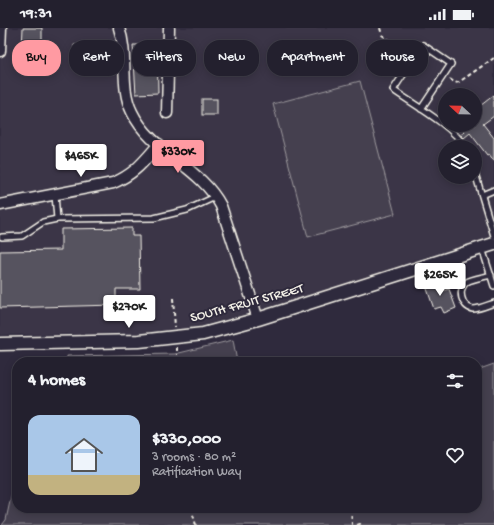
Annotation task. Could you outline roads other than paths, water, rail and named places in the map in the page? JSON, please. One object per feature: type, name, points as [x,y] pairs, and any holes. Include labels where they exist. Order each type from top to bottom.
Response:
[{"type":"street","points":[[0,51],[1,28]]},
{"type":"street","points":[[119,28],[123,40],[125,84],[129,105],[138,123],[159,144],[201,179],[216,196],[221,206],[258,319]]},
{"type":"street","points":[[168,113],[170,28]]},
{"type":"street","points":[[0,205],[113,183],[127,177],[159,144]]},
{"type":"street","name":"SOUTH FRUIT STREET","points":[[0,344],[139,341],[203,334],[258,319],[494,244]]},
{"type":"lane","points":[[421,109],[451,64],[423,45],[393,90],[456,135],[460,140]]},
{"type":"lane","points":[[478,184],[494,236]]},
{"type":"lane","points":[[482,195],[494,190]]},
{"type":"lane","points":[[54,195],[57,220]]},
{"type":"lane","points":[[2,237],[22,236],[43,222],[57,220],[154,218],[187,210],[216,196]]},
{"type":"lane","points":[[482,248],[494,286]]},
{"type":"lane","points":[[490,275],[467,282],[462,289],[461,296],[464,303],[469,308],[474,309],[494,303]]}]
